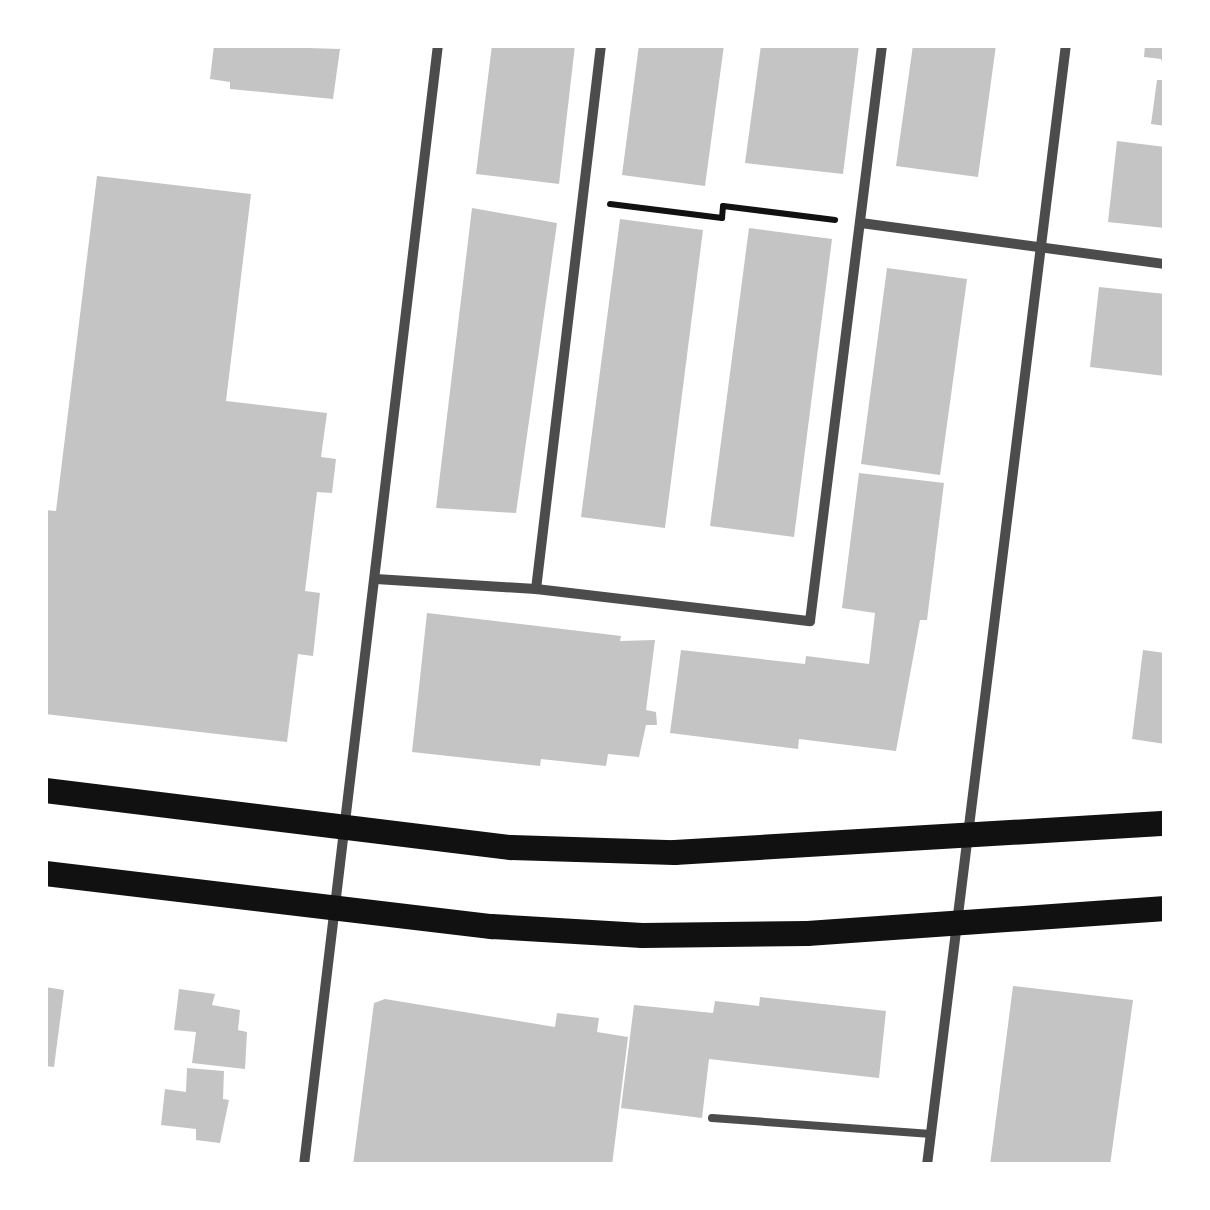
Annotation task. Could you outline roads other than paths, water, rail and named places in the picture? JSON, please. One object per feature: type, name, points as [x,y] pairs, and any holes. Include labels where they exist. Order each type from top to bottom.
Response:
[{"type":"main road","points":[[45,790],[511,846],[674,852],[1165,824]]},
{"type":"main road","points":[[45,873],[336,909],[642,934],[808,932],[1165,908]]},
{"type":"street","points":[[304,1165],[438,45]]},
{"type":"street","points":[[536,589],[600,45]]},
{"type":"street","points":[[376,579],[536,589],[810,621],[882,45]]},
{"type":"street","points":[[927,1165],[954,921],[968,838],[1066,45]]},
{"type":"street","points":[[861,223],[1165,264]]},
{"type":"lane","points":[[712,1118],[931,1134]]}]
